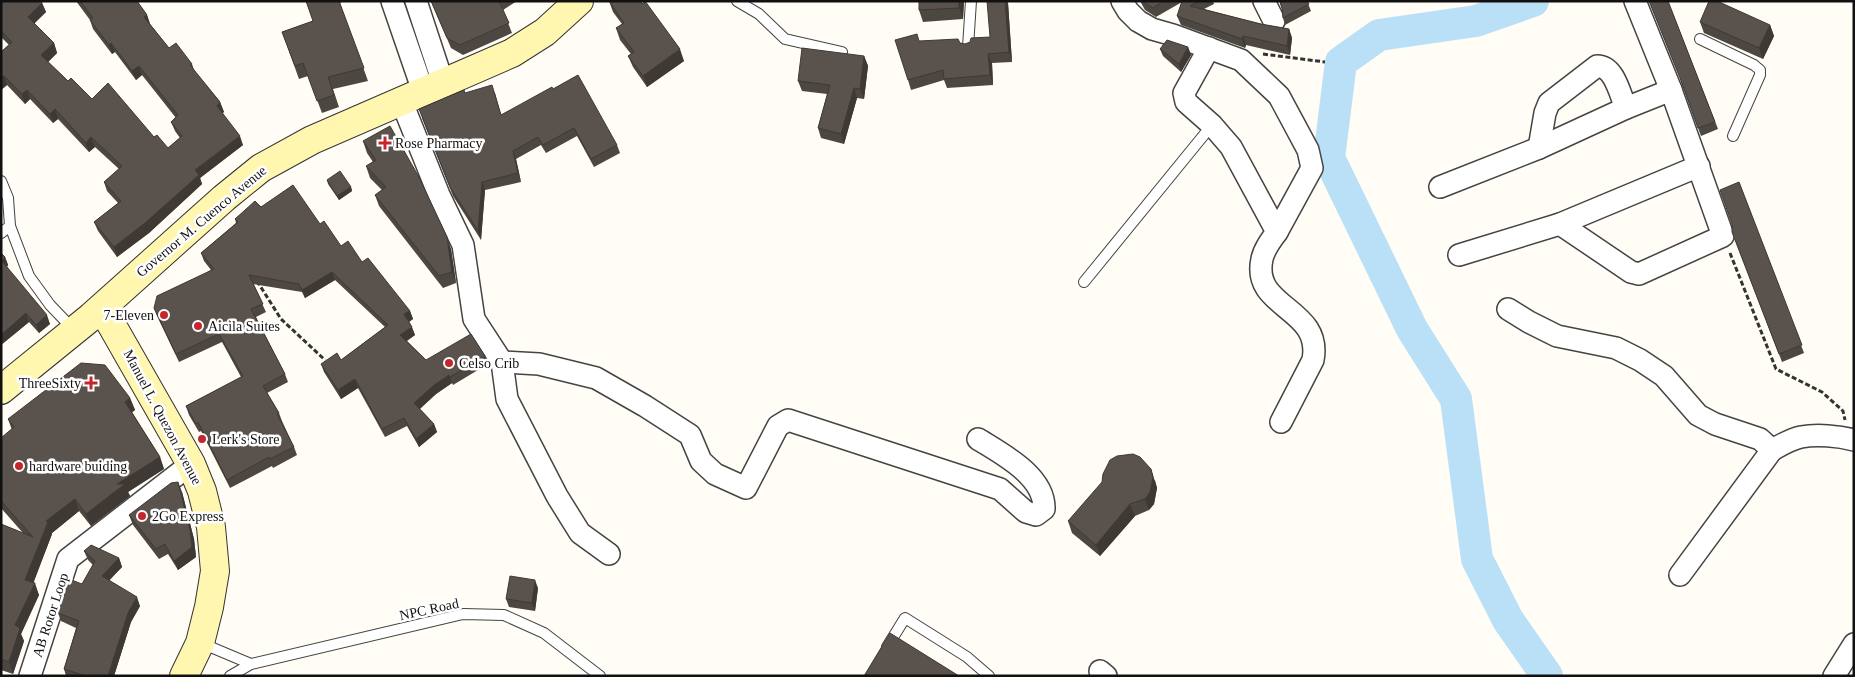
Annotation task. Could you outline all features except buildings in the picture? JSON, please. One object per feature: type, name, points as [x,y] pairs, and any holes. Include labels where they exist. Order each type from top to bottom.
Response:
[{"type":"main road","name":"Governor M. Cuenco Avenue","points":[[1,390],[102,308],[224,198],[261,168],[312,140],[512,53],[546,32],[579,1]]},
{"type":"main road","name":"Manuel L. Quezon Avenue","points":[[102,308],[191,464],[202,491],[208,518],[215,571],[209,608],[200,643],[184,676]]},
{"type":"street","points":[[392,1],[423,92]]},
{"type":"street","points":[[416,1],[423,92],[438,195],[463,245],[474,319],[502,362],[507,399],[557,496],[580,533],[609,554]]},
{"type":"street","points":[[1122,1],[1128,11],[1138,21],[1152,29],[1241,60],[1279,96],[1308,150],[1312,168],[1262,260],[1262,273],[1267,288],[1274,298],[1309,328],[1315,350],[1313,360],[1281,422]]},
{"type":"street","points":[[1264,1],[1274,21]]},
{"type":"street","points":[[1560,224],[1631,272],[1639,274],[1723,236],[1671,90],[1636,1]]},
{"type":"street","points":[[1209,48],[1184,93],[1186,102],[1212,125],[1231,147],[1277,232]]},
{"type":"street","points":[[1539,148],[1545,113],[1549,103],[1598,66],[1604,66],[1611,72],[1626,108]]},
{"type":"street","points":[[1440,187],[1539,148],[1626,108],[1671,90]]},
{"type":"street","points":[[1458,255],[1560,224],[1699,166]]},
{"type":"street","points":[[1508,309],[1557,336],[1616,348],[1640,360],[1664,376],[1698,414],[1715,424],[1760,439],[1772,450]]},
{"type":"street","points":[[502,362],[539,364],[596,378],[690,435],[701,461],[715,474],[746,488],[778,426],[788,420],[1000,489],[1026,512],[1036,515],[1044,509],[1041,491],[1019,465],[978,439]]},
{"type":"street","points":[[1680,574],[1772,450],[1802,437],[1851,439]]},
{"type":"street","name":"AB Rotor Loop","points":[[30,676],[68,559],[191,464]]},
{"type":"street","points":[[1834,676],[1854,644]]},
{"type":"lane","points":[[737,1],[759,14],[785,39],[842,52]]},
{"type":"lane","points":[[968,47],[971,1]]},
{"type":"lane","points":[[1700,39],[1754,65],[1760,70],[1760,75],[1733,136]]},
{"type":"lane","points":[[1084,282],[1212,125]]},
{"type":"lane","points":[[1,181],[8,198],[6,229],[29,276],[50,304],[75,331]]},
{"type":"lane","name":"NPC Road","points":[[230,676],[251,664],[463,614],[504,616],[544,633],[600,676]]},
{"type":"lane","points":[[880,659],[905,618],[967,657],[989,676]]},
{"type":"lane","points":[[200,643],[251,664]]},
{"type":"path","points":[[1241,60],[1261,54],[1324,62]]},
{"type":"path","points":[[1723,236],[1776,369],[1822,392],[1843,411],[1851,439]]},
{"type":"path","points":[[256,280],[281,319],[325,360]]},
{"type":"waterway","points":[[1533,1],[1476,21],[1379,35],[1341,62],[1329,158],[1412,329],[1456,399],[1477,559],[1508,620],[1547,676]]},
{"type":"place","name":"Rose Pharmacy","points":[[385,143]]},
{"type":"place","name":"7-Eleven","points":[[164,315]]},
{"type":"place","name":"Aicila Suites","points":[[198,326]]},
{"type":"place","name":"Celso Crib","points":[[449,363]]},
{"type":"place","name":"ThreeSixty","points":[[91,383]]},
{"type":"place","name":"Lerk's Store","points":[[202,439]]},
{"type":"place","name":"hardware buiding","points":[[19,466]]},
{"type":"place","name":"2Go Express","points":[[142,516]]}]
